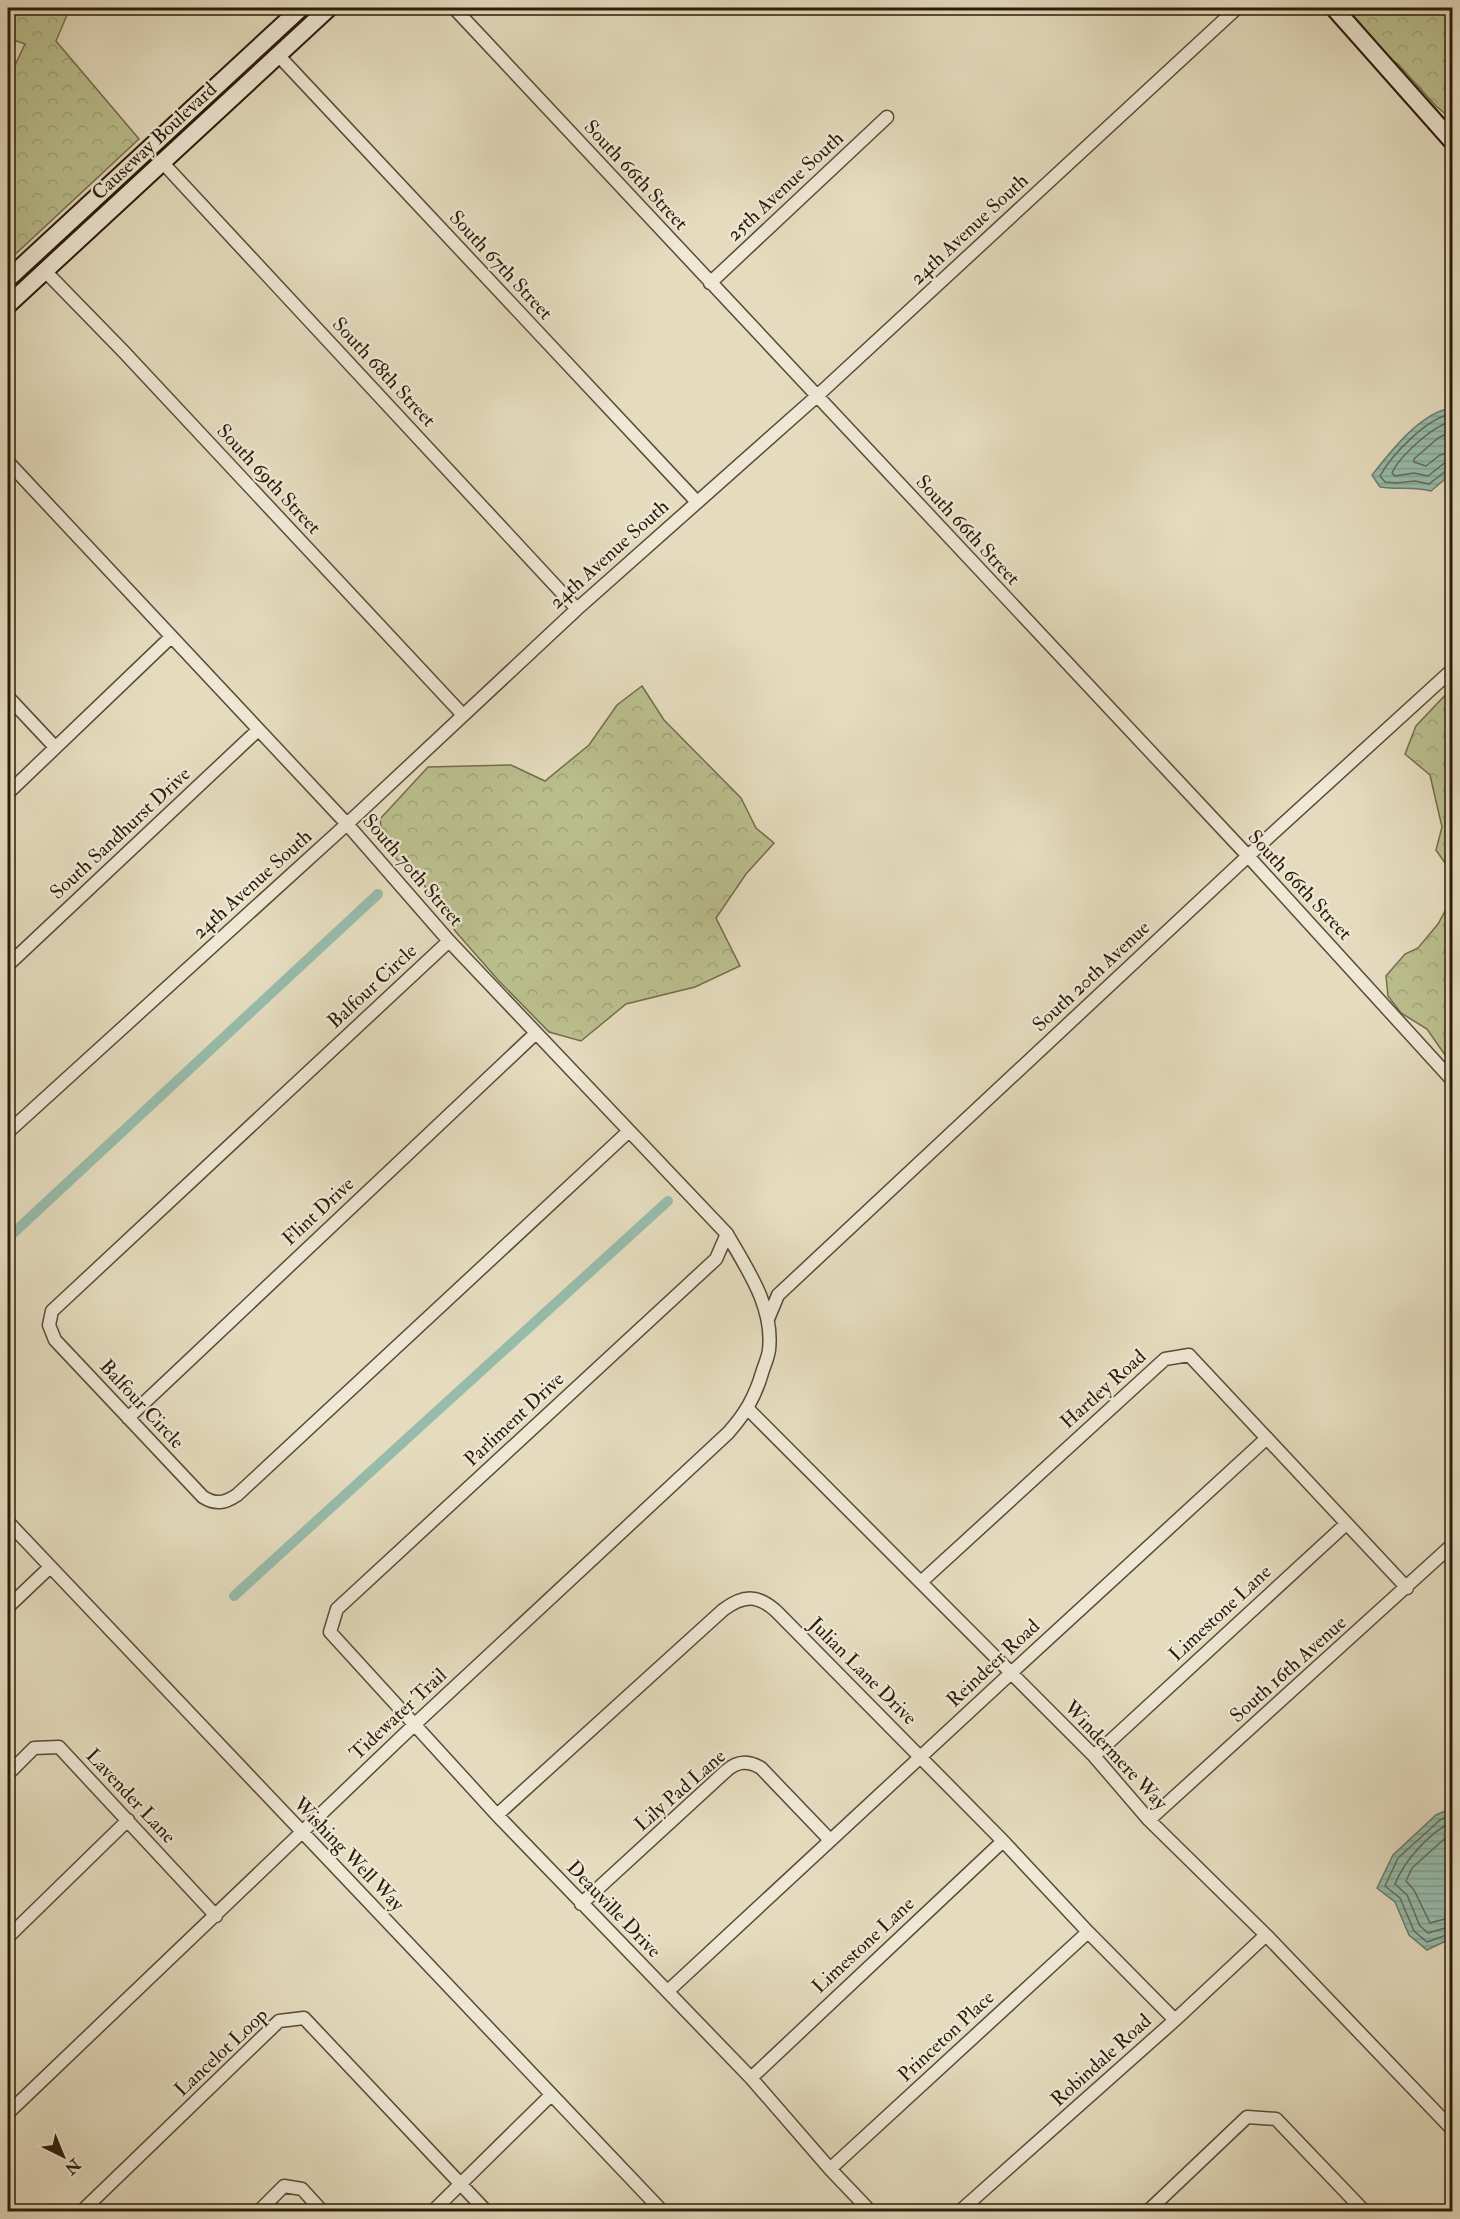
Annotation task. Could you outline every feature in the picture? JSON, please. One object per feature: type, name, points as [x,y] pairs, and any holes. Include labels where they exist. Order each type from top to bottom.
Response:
[{"type":"main road","name":"Causeway Boulevard","points":[[8,279],[301,8]]},
{"type":"main road","name":"Causeway Boulevard","points":[[8,305],[329,8]]},
{"type":"main road","points":[[1334,8],[1452,141]]},
{"type":"street","name":"South 66th Street","points":[[454,8],[1248,856],[1452,1080]]},
{"type":"street","name":"24th Avenue South","points":[[8,1132],[347,824],[577,609],[817,396],[1237,8]]},
{"type":"street","name":"South 67th Street","points":[[278,55],[696,502]]},
{"type":"street","name":"25th Avenue South","points":[[711,283],[887,117]]},
{"type":"street","name":"South 68th Street","points":[[162,162],[577,609]]},
{"type":"street","name":"South 69th Street","points":[[45,270],[463,715]]},
{"type":"street","name":"South 70th Street","points":[[8,462],[347,824],[449,941],[727,1234],[754,1281],[768,1319]]},
{"type":"street","points":[[8,793],[54,746],[171,637]]},
{"type":"street","name":"South 20th Avenue","points":[[768,1319],[778,1295],[1248,856],[1452,670]]},
{"type":"street","points":[[8,697],[54,746]]},
{"type":"street","name":"South Sandhurst Drive","points":[[8,965],[258,730]]},
{"type":"street","name":"Balfour Circle","points":[[449,941],[52,1311],[49,1325],[55,1340],[128,1418],[203,1497],[217,1503],[232,1499],[628,1132]]},
{"type":"street","name":"Flint Drive","points":[[128,1418],[536,1033]]},
{"type":"street","name":"Parliment Drive","points":[[330,1632],[337,1609],[716,1259],[727,1234]]},
{"type":"street","name":"Tidewater Trail","points":[[8,2113],[414,1725],[728,1433],[748,1409],[755,1395],[769,1351],[768,1319]]},
{"type":"street","name":"Hartley Road","points":[[921,1582],[1165,1359],[1189,1355],[1407,1588]]},
{"type":"street","name":"Windermere Way","points":[[748,1409],[1094,1756],[1149,1820],[1266,1935],[1452,2129]]},
{"type":"street","name":"Reindeer Road","points":[[668,1991],[1267,1438]]},
{"type":"street","name":"Wishing Well Way","points":[[8,1522],[49,1568],[663,2211]]},
{"type":"street","name":"Limestone Lane","points":[[1094,1756],[1346,1524]]},
{"type":"street","name":"South 16th Avenue","points":[[1149,1820],[1452,1545]]},
{"type":"street","points":[[8,1607],[49,1568]]},
{"type":"street","name":"Julian Lane Drive","points":[[497,1815],[723,1610],[746,1598],[760,1600],[771,1607],[920,1757],[1175,2020]]},
{"type":"street","name":"Deauville Drive","points":[[330,1632],[497,1815],[668,1991],[871,2211]]},
{"type":"street","name":"Lavender Lane","points":[[8,1774],[34,1748],[59,1748],[216,1916]]},
{"type":"street","name":"Lily Pad Lane","points":[[581,1904],[733,1765],[738,1763],[753,1764],[760,1768],[830,1840]]},
{"type":"street","points":[[8,1938],[128,1820]]},
{"type":"street","name":"Limestone Lane","points":[[750,2078],[1003,1841]]},
{"type":"street","name":"Princeton Place","points":[[830,2169],[1088,1932]]},
{"type":"street","name":"Robindale Road","points":[[959,2211],[1175,2020],[1266,1935]]},
{"type":"street","name":"Lancelot Loop","points":[[81,2211],[279,2021],[304,2018],[487,2211]]},
{"type":"street","points":[[432,2211],[551,2095]]},
{"type":"street","points":[[1146,2211],[1247,2117],[1276,2119],[1365,2211]]},
{"type":"street","points":[[258,2211],[284,2186],[302,2189],[324,2211]]},
{"type":"green space","points":[[8,8],[70,8],[56,41],[139,139],[8,261],[8,80],[25,44],[8,38]]},
{"type":"green space","points":[[1346,8],[1452,8],[1452,111],[1449,117],[1398,64],[1376,50],[1360,23]]},
{"type":"green space","points":[[642,686],[664,720],[741,798],[756,828],[774,843],[746,874],[716,918],[740,966],[695,987],[626,1004],[581,1041],[549,1032],[499,981],[456,932],[424,885],[384,847],[380,819],[428,767],[511,765],[545,781],[589,745],[617,705]]},
{"type":"green space","points":[[1452,688],[1452,873],[1436,850],[1442,827],[1430,775],[1405,754],[1416,726]]},
{"type":"green space","points":[[1452,898],[1452,1065],[1427,1029],[1401,1013],[1388,996],[1386,976],[1405,954],[1418,948],[1438,924]]},
{"type":"water","points":[[1452,408],[1452,473],[1431,491],[1380,487],[1372,475],[1397,444],[1429,417]]},
{"type":"water","points":[[1452,1808],[1452,1938],[1427,1950],[1409,1935],[1395,1902],[1377,1888],[1393,1855],[1436,1815]]},
{"type":"waterway","points":[[8,1238],[378,894]]},
{"type":"waterway","points":[[234,1596],[668,1201]]}]
